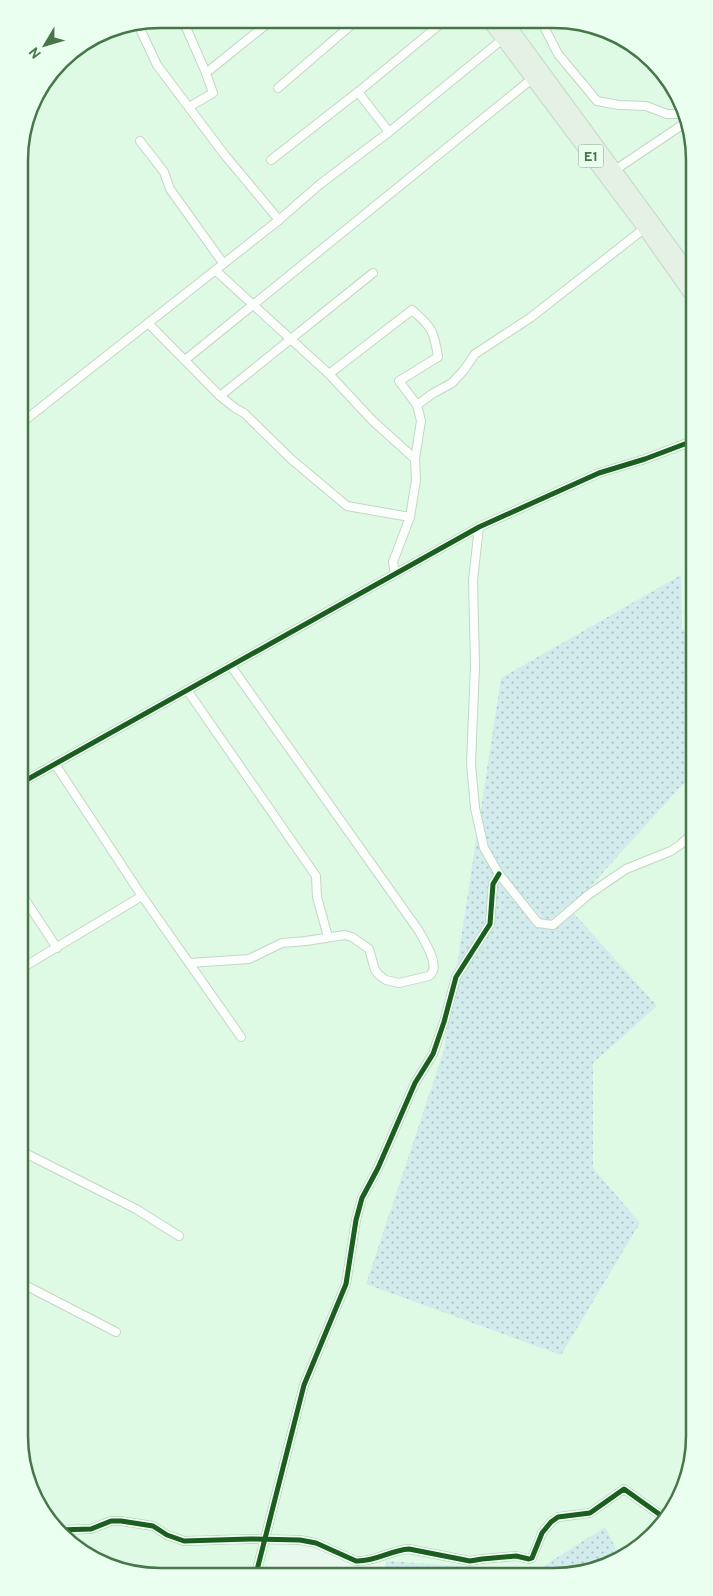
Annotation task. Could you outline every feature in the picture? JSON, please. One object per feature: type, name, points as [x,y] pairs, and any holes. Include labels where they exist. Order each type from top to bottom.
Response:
[{"type":"highway","name":"E1","points":[[496,28],[645,228],[686,286]]},
{"type":"highway","name":"E1","points":[[510,28],[686,268]]},
{"type":"street","points":[[187,28],[213,93],[189,107]]},
{"type":"street","points":[[206,73],[263,28]]},
{"type":"street","points":[[278,88],[348,28]]},
{"type":"street","points":[[271,160],[358,92],[434,28]]},
{"type":"street","points":[[545,28],[558,54],[597,101],[619,105],[646,106],[667,114],[677,114]]},
{"type":"street","points":[[141,29],[157,65],[224,154],[279,220]]},
{"type":"street","points":[[28,418],[279,220],[319,185],[389,132],[504,38]]},
{"type":"street","points":[[185,360],[533,78]]},
{"type":"street","points":[[358,92],[389,132]]},
{"type":"street","points":[[615,170],[681,125]]},
{"type":"street","points":[[140,141],[164,172],[170,189],[223,263]]},
{"type":"street","points":[[417,405],[452,383],[476,354],[530,318],[645,228]]},
{"type":"street","points":[[215,270],[328,374],[373,421],[415,459]]},
{"type":"street","points":[[220,396],[373,273]]},
{"type":"street","points":[[328,374],[412,310],[424,320],[434,335],[438,357],[399,382],[417,405],[421,421],[415,459],[416,480],[410,517],[394,562],[395,574]]},
{"type":"street","points":[[148,323],[220,396],[244,413],[291,458],[347,506],[410,517]]},
{"type":"street","points":[[28,779],[479,527],[599,473],[645,459],[686,444]]},
{"type":"street","points":[[479,527],[473,580],[475,666],[471,764],[474,808],[484,848],[499,874],[538,923],[553,925],[588,895],[626,869],[671,851],[685,840]]},
{"type":"street","points":[[190,963],[249,959],[282,943],[345,935],[366,946],[369,949],[375,970],[379,975],[394,982],[399,983],[429,976],[434,969],[429,950],[419,931],[231,666]]},
{"type":"street","points":[[187,690],[316,876],[317,897],[328,938]]},
{"type":"street","points":[[54,764],[142,896],[241,1036]]},
{"type":"street","points":[[258,1568],[304,1385],[346,1284],[356,1220],[362,1198],[378,1168],[415,1083],[433,1054],[456,977],[490,924],[493,884],[499,874]]},
{"type":"street","points":[[28,965],[142,896]]},
{"type":"street","points":[[28,904],[57,948]]},
{"type":"street","points":[[28,1155],[136,1208],[179,1236]]},
{"type":"street","points":[[28,1287],[116,1332]]},
{"type":"street","points":[[66,1530],[91,1529],[111,1521],[121,1521],[153,1526],[167,1535],[184,1541],[300,1540],[316,1544],[356,1561],[363,1561],[399,1550],[409,1549],[470,1561],[482,1558],[516,1556],[532,1558],[542,1533],[558,1517],[584,1515],[624,1489],[660,1515]]},
{"type":"shaded area","points":[[159,28],[563,28],[580,30],[612,41],[641,60],[653,72],[668,93],[681,125],[684,142],[686,159],[686,633],[682,628],[681,575],[501,678],[444,1050],[366,1284],[561,1354],[640,1223],[593,1168],[593,1063],[657,1006],[570,909],[686,781],[685,1446],[683,1463],[668,1503],[653,1524],[641,1536],[618,1552],[605,1527],[541,1568],[491,1568],[386,1561],[360,1567],[316,1547],[274,1546],[266,1568],[150,1568],[117,1562],[86,1546],[60,1524],[45,1503],[32,1471],[28,1437],[29,142],[32,125],[41,101],[63,70],[70,70],[70,62],[93,45],[125,32]]},
{"type":"shaded area","points":[[681,575],[682,628],[686,633],[686,781],[570,909],[657,1006],[593,1063],[593,1168],[640,1223],[561,1355],[366,1284],[444,1050],[501,678]]},
{"type":"shaded area","points":[[605,1527],[618,1552],[588,1564],[571,1567],[541,1568]]},
{"type":"shaded area","points":[[386,1561],[491,1568],[385,1568]]},
{"type":"cycle path","points":[[28,779],[479,527],[599,473],[645,459],[686,444]]},
{"type":"cycle path","points":[[258,1568],[304,1385],[346,1284],[356,1220],[362,1198],[378,1168],[415,1083],[433,1054],[456,977],[490,924],[493,884],[499,874]]},
{"type":"cycle path","points":[[66,1530],[91,1529],[111,1521],[121,1521],[153,1526],[167,1535],[184,1541],[300,1540],[316,1543],[356,1561],[370,1560],[396,1551],[409,1549],[470,1561],[516,1556],[532,1558],[542,1533],[551,1522],[558,1517],[590,1513],[624,1489],[660,1515]]}]
